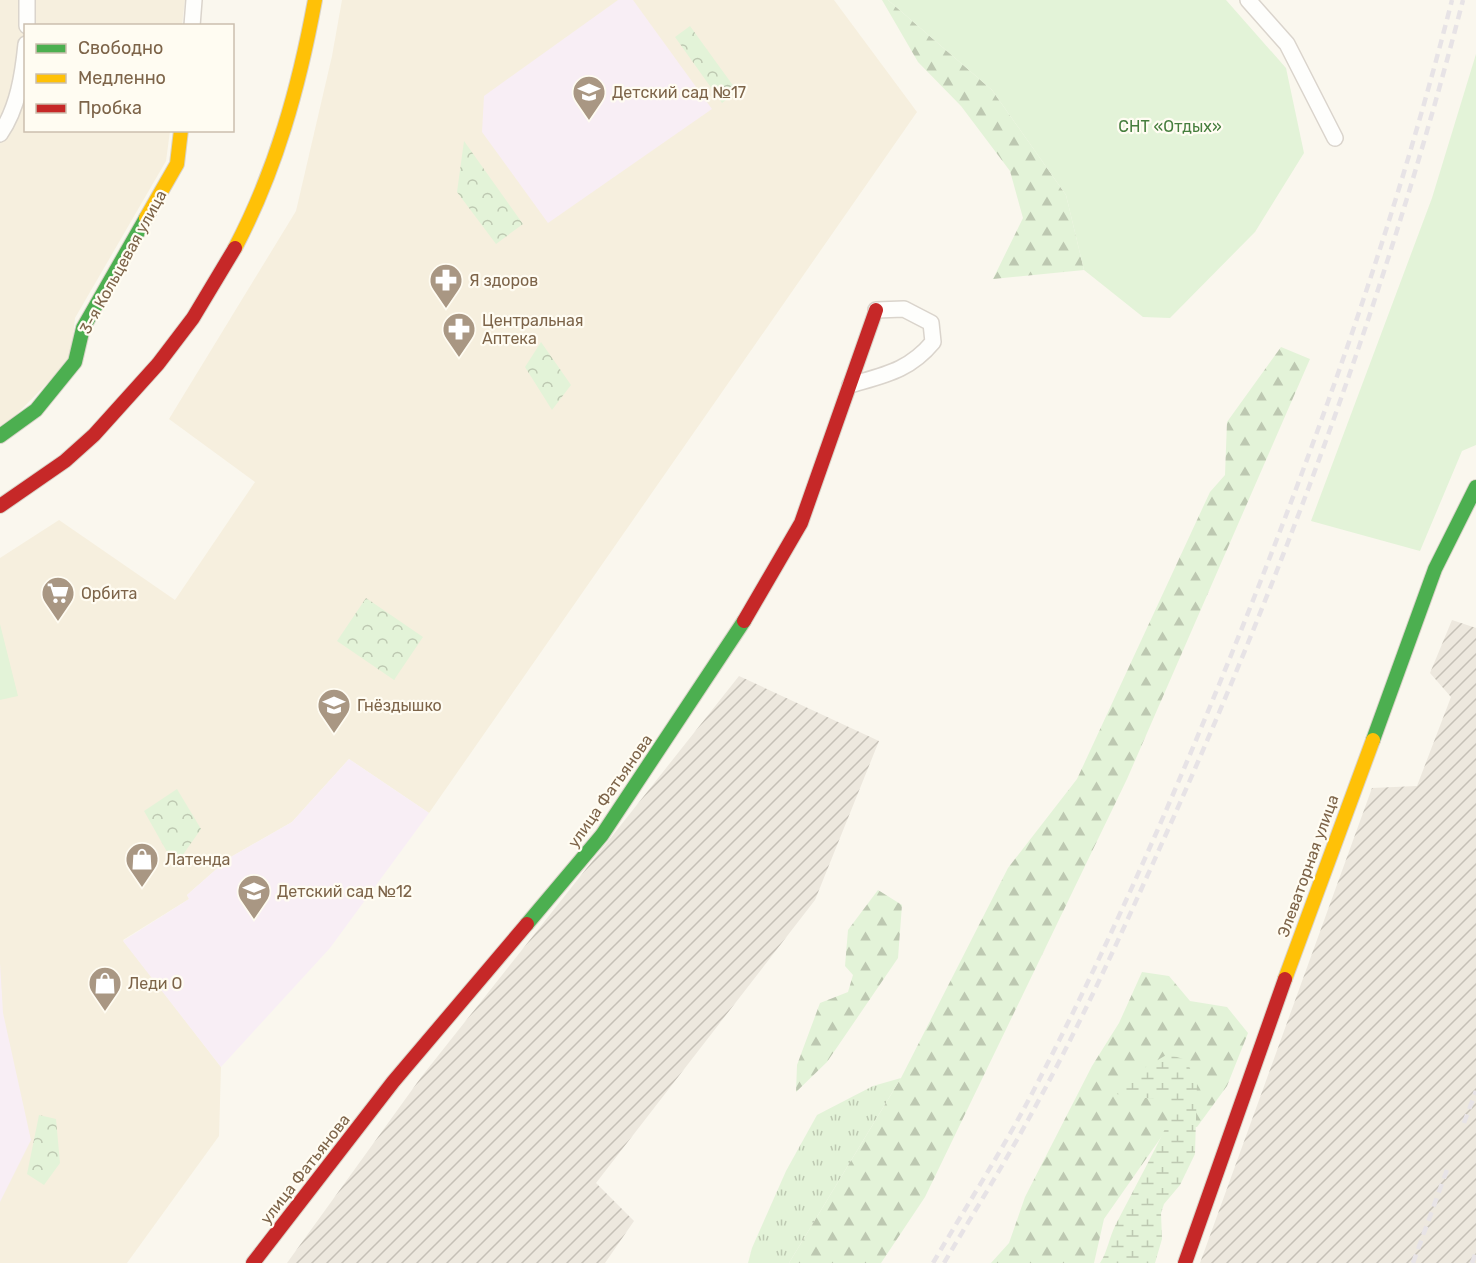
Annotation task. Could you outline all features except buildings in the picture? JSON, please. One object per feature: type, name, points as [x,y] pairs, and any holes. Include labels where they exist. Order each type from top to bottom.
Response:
[{"type":"street","points":[[27,0],[27,24]]},
{"type":"street","points":[[192,24],[194,0]]},
{"type":"street","points":[[0,506],[85,444],[142,385],[194,318],[232,257],[265,191],[291,113],[315,0]]},
{"type":"street","points":[[1248,0],[1287,44],[1335,138]]},
{"type":"street","points":[[0,134],[8,123],[24,63]]},
{"type":"street","name":"3-я Кольцевая улица","points":[[0,436],[36,410],[75,362],[84,328],[177,164],[181,132]]},
{"type":"street","points":[[850,385],[895,372],[919,360],[933,342],[931,324],[904,309],[876,309]]},
{"type":"street","name":"улица Фатьянова","points":[[253,1263],[393,1082],[608,826],[741,627],[801,523],[876,309]]},
{"type":"street","name":"Элеваторная улица","points":[[1185,1263],[1318,881],[1402,663],[1433,575],[1456,519],[1476,487]]},
{"type":"shaded area","points":[[0,0],[185,0],[182,24],[24,24],[24,132],[170,132],[166,161],[75,318],[71,359],[12,419],[0,426]]},
{"type":"shaded area","points":[[342,0],[834,0],[917,112],[429,813],[349,759],[292,822],[229,858],[187,895],[189,899],[123,940],[221,1067],[219,1136],[127,1263],[0,1263],[0,558],[59,520],[175,600],[255,482],[169,419],[296,211],[332,56]]},
{"type":"shaded area","name":"Детский сад №17","points":[[618,0],[633,0],[712,109],[548,223],[482,132],[484,96]]},
{"type":"shaded area","points":[[1452,620],[1476,628],[1476,1263],[1200,1263],[1372,788],[1417,786],[1451,697],[1430,673]]},
{"type":"shaded area","points":[[739,676],[879,741],[815,900],[596,1183],[634,1221],[605,1263],[287,1263],[422,1076]]},
{"type":"shaded area","name":"Детский сад №12","points":[[349,759],[429,813],[330,948],[221,1067],[123,941],[189,899],[187,895],[229,858],[292,822]]},
{"type":"shaded area","points":[[0,963],[3,1013],[31,1140],[0,1202]]},
{"type":"green space","points":[[882,0],[888,0],[992,90],[1066,195],[1084,270],[993,279],[1023,218],[1010,171],[961,106],[918,62]]},
{"type":"green space","name":"СНТ «Отдых»","points":[[888,0],[1226,0],[1286,68],[1304,153],[1255,232],[1170,318],[1143,317],[1084,270],[1066,195],[992,90]]},
{"type":"green space","points":[[690,26],[737,91],[722,103],[675,37]]},
{"type":"green space","points":[[1476,54],[1476,445],[1462,451],[1420,551],[1311,521],[1432,198]]},
{"type":"green space","points":[[464,141],[523,224],[496,244],[457,192]]},
{"type":"green space","points":[[541,342],[571,385],[552,410],[525,367]]},
{"type":"green space","points":[[1281,347],[1310,359],[1127,779],[925,1197],[881,1263],[789,1263],[901,1078],[1008,868],[1077,779],[1210,492],[1225,475],[1227,422]]},
{"type":"green space","points":[[366,598],[423,637],[394,680],[337,641]]},
{"type":"green space","points":[[0,624],[18,696],[0,700]]},
{"type":"green space","points":[[177,789],[201,829],[175,866],[144,811]]},
{"type":"green space","points":[[878,890],[902,905],[898,958],[827,1062],[796,1092],[797,1065],[820,1003],[848,992],[853,975],[845,966],[848,930]]},
{"type":"green space","points":[[1142,972],[1169,976],[1190,1001],[1227,1007],[1248,1033],[1227,1086],[1197,1127],[1169,1126],[1104,1219],[1094,1263],[991,1263],[1009,1243],[1025,1197],[1092,1066],[1119,1023]]},
{"type":"green space","points":[[1168,1054],[1186,1060],[1197,1083],[1195,1154],[1180,1185],[1164,1204],[1161,1213],[1162,1239],[1155,1263],[1100,1263],[1116,1224],[1173,1112],[1170,1105],[1164,1101],[1117,1094],[1115,1085]]},
{"type":"green space","points":[[901,1078],[789,1263],[748,1263],[752,1248],[786,1171],[817,1115],[873,1086]]},
{"type":"green space","points":[[39,1115],[56,1119],[60,1163],[44,1185],[27,1174]]},
{"type":"railway","points":[[933,1263],[1016,1123],[1085,988],[1140,871],[1216,693],[1271,555],[1329,399],[1383,241],[1431,81],[1452,0]]},
{"type":"railway","points":[[944,1263],[1053,1074],[1088,1003],[1171,823],[1257,622],[1334,418],[1370,314],[1403,210],[1463,0]]},
{"type":"railway","points":[[1464,1123],[1476,1091]]},
{"type":"railway","points":[[1413,1263],[1448,1167]]},
{"type":"railway","points":[[1472,1263],[1476,1252]]},
{"type":"traffic: fast","points":[[0,436],[36,410],[75,362],[83,328],[146,218]]},
{"type":"traffic: fast","points":[[1373,740],[1435,569],[1476,487]]},
{"type":"traffic: fast","points":[[527,924],[602,835],[744,621]]},
{"type":"traffic: slow","points":[[235,248],[250,219],[274,158],[302,64],[315,0]]},
{"type":"traffic: slow","points":[[146,218],[177,164],[181,132]]},
{"type":"traffic: slow","points":[[1285,979],[1373,740]]},
{"type":"traffic: jam","points":[[0,506],[65,461],[94,435],[158,364],[193,318],[235,248]]},
{"type":"traffic: jam","points":[[744,621],[801,523],[876,310]]},
{"type":"traffic: jam","points":[[253,1263],[393,1082],[527,924]]},
{"type":"traffic: jam","points":[[1185,1263],[1285,979]]},
{"type":"place","name":"Детский сад №17","points":[[589,121]]},
{"type":"place","name":"Я здоров","points":[[446,309]]},
{"type":"place","name":"Центральная Аптека","points":[[459,358]]},
{"type":"place","name":"Орбита","points":[[58,622]]},
{"type":"place","name":"Гнёздышко","points":[[334,734]]},
{"type":"place","name":"Латенда","points":[[142,888]]},
{"type":"place","name":"Детский сад №12","points":[[254,920]]},
{"type":"place","name":"Леди О","points":[[105,1012]]}]
